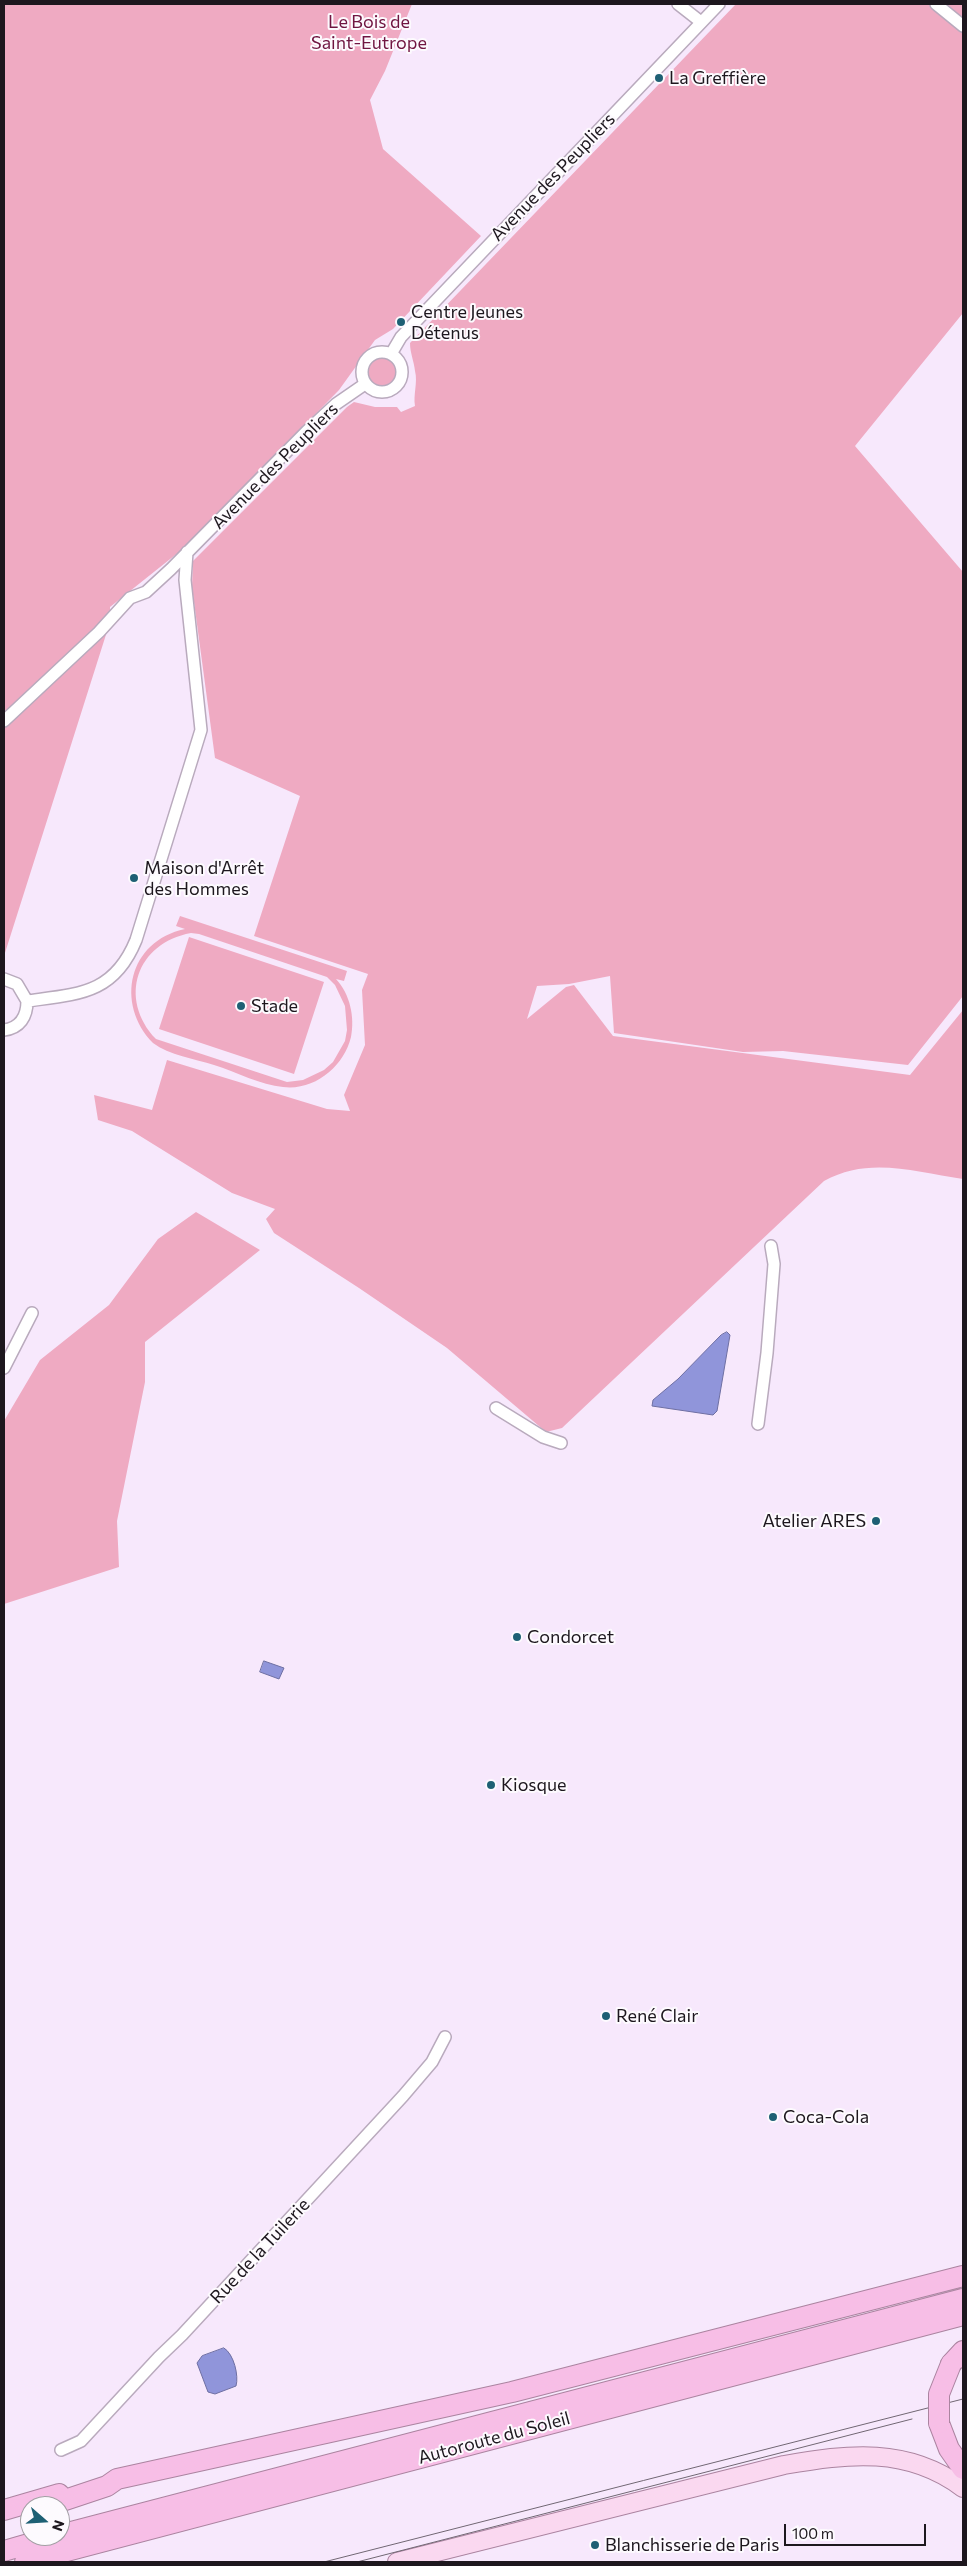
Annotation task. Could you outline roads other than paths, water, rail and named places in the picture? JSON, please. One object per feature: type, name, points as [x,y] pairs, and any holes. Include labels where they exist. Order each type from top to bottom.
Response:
[{"type":"highway","points":[[775,2323],[930,2279],[963,2266]]},
{"type":"highway","points":[[4,2510],[117,2479],[512,2392],[963,2276]]},
{"type":"highway","name":"Autoroute du Soleil","points":[[70,2532],[963,2299]]},
{"type":"highway","name":"Autoroute du Soleil","points":[[25,2562],[963,2315]]},
{"type":"highway","points":[[957,2358],[939,2394],[940,2423],[949,2449],[963,2469]]},
{"type":"highway","points":[[70,2498],[107,2486],[117,2479]]},
{"type":"highway","points":[[4,2521],[20,2515]]},
{"type":"highway","points":[[70,2528],[101,2523]]},
{"type":"highway","points":[[4,2540],[20,2537]]},
{"type":"highway","points":[[4,2551],[21,2546]]},
{"type":"main road","points":[[397,2562],[775,2467],[845,2455],[905,2460],[932,2470],[963,2488]]},
{"type":"street","points":[[678,4],[701,22]]},
{"type":"street","name":"Avenue des Peupliers","points":[[391,354],[401,337],[719,4]]},
{"type":"street","points":[[936,4],[963,26]]},
{"type":"street","points":[[378,352],[391,354],[396,358],[402,369],[402,375],[397,387],[391,391],[376,392],[365,384],[361,371],[367,358],[378,352]]},
{"type":"street","name":"Avenue des Peupliers","points":[[4,721],[99,632],[130,598],[146,592],[188,552],[307,431],[336,404],[365,384]]},
{"type":"street","points":[[27,1001],[73,996],[102,985],[123,965],[136,940],[201,730],[185,580],[188,552]]},
{"type":"street","points":[[4,979],[17,984],[27,1001],[24,1018],[18,1025],[4,1030]]},
{"type":"street","points":[[758,1424],[767,1353],[774,1264],[771,1246]]},
{"type":"street","points":[[4,1368],[32,1313]]},
{"type":"street","points":[[496,1408],[543,1436],[560,1443]]},
{"type":"street","name":"Rue de la Tuilerie","points":[[61,2450],[81,2442],[159,2357],[182,2335],[403,2096],[432,2062],[445,2037]]},
{"type":"water","points":[[727,1332],[730,1335],[717,1411],[713,1415],[652,1406],[653,1400],[678,1379],[721,1335]]},
{"type":"water","points":[[264,1661],[284,1668],[279,1679],[260,1672]]},
{"type":"water","points":[[224,2348],[231,2355],[235,2366],[237,2382],[236,2386],[215,2394],[208,2392],[197,2363],[202,2356]]},
{"type":"tram line","points":[[324,2562],[963,2399]]},
{"type":"tram line","points":[[357,2562],[912,2419]]},
{"type":"place","name":"La Greffière","points":[[659,78]]},
{"type":"place","name":"Centre Jeunes Détenus","points":[[401,322]]},
{"type":"place","name":"Maison d'Arrêt des Hommes","points":[[134,878]]},
{"type":"place","name":"Stade","points":[[241,1006]]},
{"type":"place","name":"Atelier ARES","points":[[876,1521]]},
{"type":"place","name":"Condorcet","points":[[517,1637]]},
{"type":"place","name":"Kiosque","points":[[491,1785]]},
{"type":"place","name":"René Clair","points":[[606,2016]]},
{"type":"place","name":"Coca-Cola","points":[[773,2117]]},
{"type":"place","name":"Blanchisserie de Paris","points":[[595,2545]]},
{"type":"park label","name":"Le Bois de Saint-Eutrope","points":[[369,32]]}]
